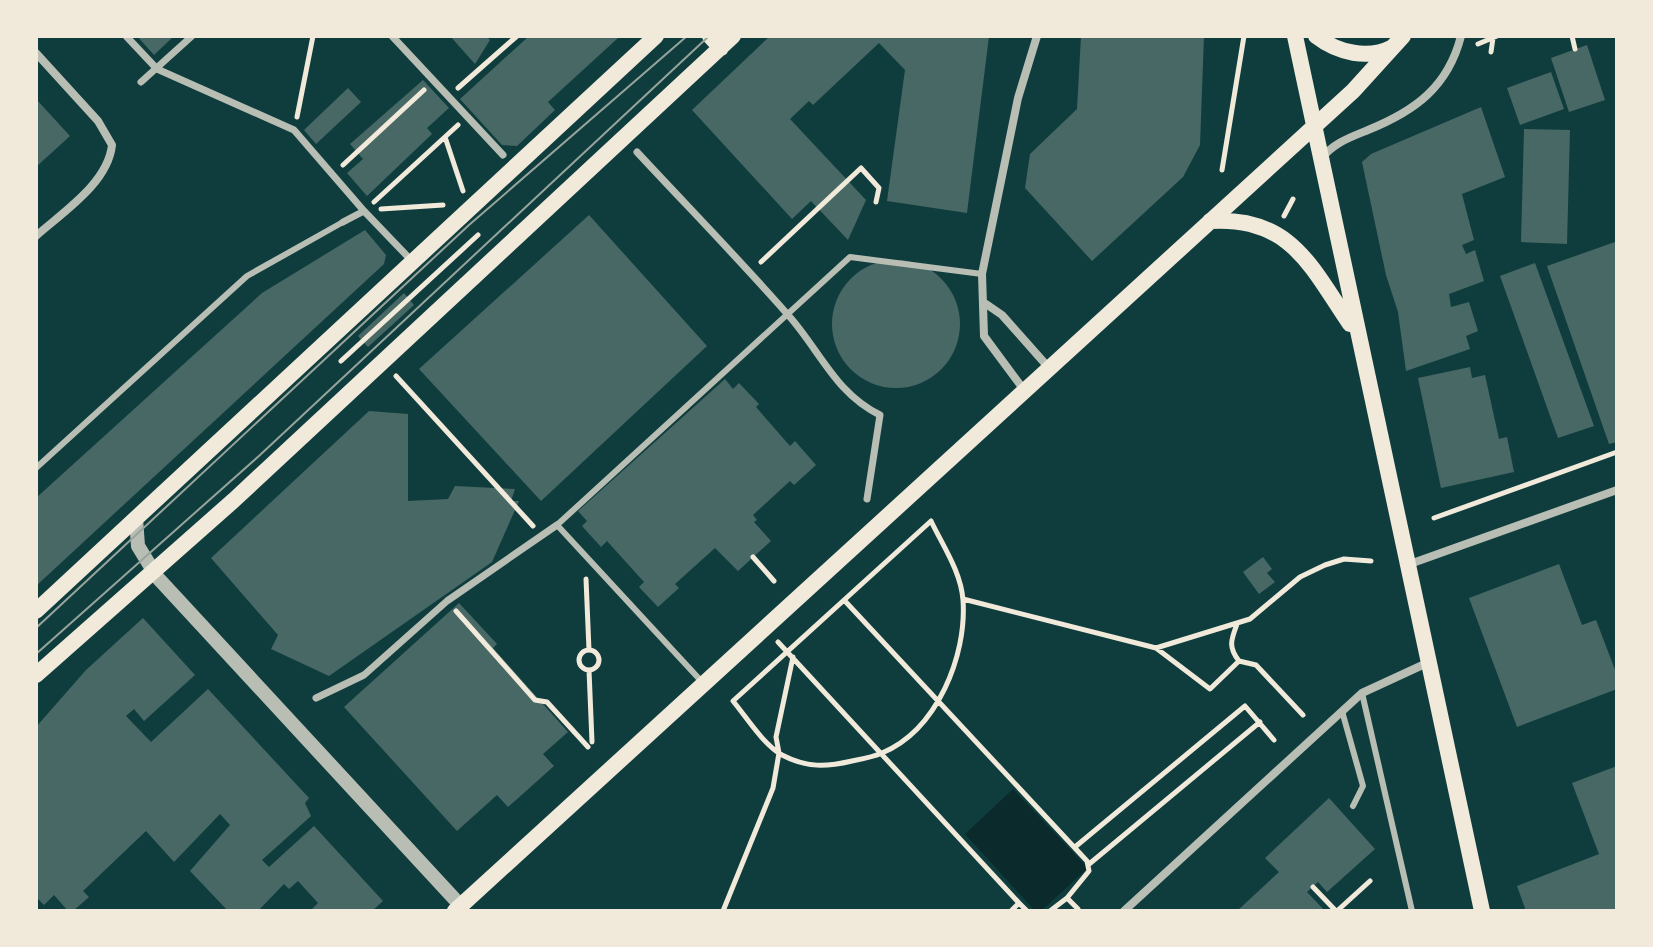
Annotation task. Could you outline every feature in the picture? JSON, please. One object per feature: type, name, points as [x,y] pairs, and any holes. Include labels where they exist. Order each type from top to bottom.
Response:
[{"type":"main road","points":[[36,611],[656,36]]},
{"type":"main road","points":[[1295,36],[1355,331],[1482,911]]},
{"type":"main road","points":[[1316,36],[1338,48],[1373,55],[1402,38]]},
{"type":"main road","points":[[461,909],[1313,128],[1402,38]]},
{"type":"main road","points":[[36,675],[234,500],[721,40]]},
{"type":"main road","points":[[1210,221],[1252,224],[1299,249],[1355,331]]},
{"type":"street","points":[[126,36],[157,69],[294,130],[411,260]]},
{"type":"street","points":[[141,82],[192,36]]},
{"type":"street","points":[[392,36],[503,155]]},
{"type":"street","points":[[1024,390],[984,336],[986,304],[982,274],[1018,98],[1037,36]]},
{"type":"street","points":[[1320,159],[1340,142],[1404,114],[1425,99],[1449,69],[1461,36]]},
{"type":"street","points":[[36,53],[98,121],[112,145],[109,160],[96,180],[36,236]]},
{"type":"street","points":[[637,152],[749,274],[789,312],[835,380],[861,406],[880,415],[867,499]]},
{"type":"street","points":[[343,222],[364,211]]},
{"type":"street","points":[[986,304],[1002,315],[1049,368]]},
{"type":"street","points":[[1407,565],[1617,490]]},
{"type":"street","points":[[136,518],[136,539],[152,570],[461,909]]},
{"type":"street","points":[[316,698],[364,675],[447,601],[544,537],[557,525]]},
{"type":"street","points":[[1124,911],[1362,693],[1427,663]]},
{"type":"lane","points":[[36,468],[247,276],[343,222]]},
{"type":"lane","points":[[705,686],[557,525],[850,257],[982,274]]},
{"type":"lane","points":[[1362,693],[1412,911]]},
{"type":"lane","points":[[1342,711],[1363,786],[1353,806]]},
{"type":"path","points":[[294,130],[313,36]]},
{"type":"path","points":[[449,97],[517,36]]},
{"type":"path","points":[[1222,170],[1244,36]]},
{"type":"path","points":[[1572,36],[1575,49]]},
{"type":"path","points":[[1478,44],[1495,37]]},
{"type":"path","points":[[1491,52],[1495,37]]},
{"type":"path","points":[[333,173],[434,81]]},
{"type":"path","points":[[364,211],[467,117]]},
{"type":"path","points":[[445,137],[463,192]]},
{"type":"path","points":[[749,274],[861,168],[879,188],[876,202]]},
{"type":"path","points":[[364,211],[450,204]]},
{"type":"path","points":[[472,229],[484,242]]},
{"type":"path","points":[[341,361],[478,235]]},
{"type":"path","points":[[396,376],[544,537]]},
{"type":"path","points":[[1434,518],[1617,452]]},
{"type":"path","points":[[931,521],[957,576],[963,599],[961,636],[951,674],[938,702],[911,733],[883,753],[822,768],[779,753],[733,701],[844,600],[931,521]]},
{"type":"path","points":[[753,557],[774,581]]},
{"type":"path","points":[[1156,648],[1250,619],[1300,577],[1325,565],[1344,559],[1371,561]]},
{"type":"path","points":[[589,670],[583,668],[579,660],[589,650],[585,576],[595,567]]},
{"type":"path","points":[[963,599],[1156,648],[1210,689],[1239,661]]},
{"type":"path","points":[[844,600],[1075,847],[1088,866],[1089,871],[1067,898],[1050,911]]},
{"type":"path","points":[[447,601],[535,700],[547,702],[590,745],[589,670],[598,662],[598,655],[589,650]]},
{"type":"path","points":[[1237,623],[1230,641],[1239,661]]},
{"type":"path","points":[[767,629],[1027,911]]},
{"type":"path","points":[[723,911],[773,788],[779,753],[776,737],[793,657]]},
{"type":"path","points":[[1239,661],[1256,665],[1303,715]]},
{"type":"path","points":[[1075,847],[1245,706],[1274,740]]},
{"type":"path","points":[[1088,866],[1260,722]]},
{"type":"path","points":[[1313,887],[1336,911],[1370,881]]},
{"type":"path","points":[[1067,898],[1078,909]]},
{"type":"path","points":[[1011,911],[1019,903]]},
{"type":"water","points":[[1013,789],[1088,868],[1041,911],[1035,911],[965,834]]},
{"type":"building","points":[[137,36],[174,36],[154,55]]},
{"type":"building","points":[[450,36],[486,36],[490,40],[475,64]]},
{"type":"building","points":[[529,36],[618,38],[548,102],[555,110],[517,146],[502,145],[460,99]]},
{"type":"building","points":[[770,36],[989,36],[967,213],[887,201],[905,70],[879,43],[813,105],[809,101],[790,119],[866,200],[848,240],[811,201],[792,219],[692,110]]},
{"type":"building","points":[[1081,36],[1204,36],[1200,145],[1183,177],[1092,261],[1025,188],[1030,154],[1077,109]]},
{"type":"building","points":[[1587,45],[1605,100],[1569,112],[1551,58]]},
{"type":"building","points":[[1551,72],[1564,109],[1520,125],[1507,88]]},
{"type":"building","points":[[423,80],[449,108],[427,128],[432,134],[367,196],[347,173],[363,159],[350,144]]},
{"type":"building","points":[[348,88],[361,102],[316,144],[304,130]]},
{"type":"building","points":[[36,99],[70,136],[36,167]]},
{"type":"building","points":[[1481,107],[1505,177],[1462,194],[1474,240],[1462,245],[1466,254],[1475,250],[1484,281],[1449,294],[1451,307],[1469,302],[1478,331],[1466,336],[1470,349],[1406,371],[1398,312],[1386,275],[1362,162],[1371,154]]},
{"type":"building","points":[[1524,129],[1570,130],[1567,244],[1521,242]]},
{"type":"building","points":[[589,215],[707,346],[541,501],[419,369]]},
{"type":"building","points":[[365,230],[386,255],[384,264],[36,586],[36,498],[262,293]]},
{"type":"building","points":[[1615,242],[1617,442],[1609,444],[1547,266]]},
{"type":"building","points":[[896,260],[920,265],[941,279],[955,300],[960,324],[955,348],[941,369],[920,383],[896,388],[872,383],[851,369],[837,348],[832,324],[837,300],[851,279],[872,265]]},
{"type":"building","points":[[1535,263],[1594,426],[1558,438],[1500,276]]},
{"type":"building","points":[[404,293],[414,305],[368,347],[358,336]]},
{"type":"building","points":[[1470,367],[1472,378],[1485,375],[1499,439],[1507,437],[1514,472],[1441,488],[1418,378]]},
{"type":"building","points":[[725,379],[733,389],[739,383],[790,446],[795,441],[816,465],[794,485],[790,481],[753,515],[757,520],[754,522],[771,541],[738,571],[715,548],[675,584],[679,588],[658,607],[639,587],[644,582],[607,541],[601,547],[582,526],[587,521],[578,511]]},
{"type":"building","points":[[369,411],[408,414],[408,501],[448,499],[455,486],[515,489],[511,501],[519,501],[492,562],[329,676],[271,649],[278,635],[211,558]]},
{"type":"building","points":[[1263,557],[1272,569],[1267,573],[1275,582],[1259,594],[1243,572]]},
{"type":"building","points":[[1559,564],[1582,625],[1596,620],[1617,675],[1617,689],[1517,727],[1469,598]]},
{"type":"building","points":[[459,603],[497,644],[493,648],[568,732],[543,754],[554,766],[516,800],[508,807],[497,795],[457,831],[344,707]]},
{"type":"building","points":[[143,618],[195,675],[144,721],[134,709],[126,716],[151,742],[208,689],[309,798],[305,803],[311,816],[262,860],[269,867],[314,826],[383,901],[372,911],[310,911],[318,903],[298,881],[289,889],[284,884],[258,911],[228,911],[190,871],[230,825],[220,814],[174,862],[146,831],[83,891],[89,897],[73,911],[68,911],[54,895],[44,905],[36,897],[36,727],[86,670]]},
{"type":"building","points":[[1617,766],[1617,911],[1526,911],[1517,886],[1599,854],[1572,783]]},
{"type":"building","points":[[1329,798],[1375,849],[1327,892],[1318,882],[1307,892],[1325,911],[1237,911],[1279,872],[1265,858]]},
{"type":"tram line","points":[[36,628],[469,225],[687,36]]},
{"type":"tram line","points":[[36,654],[260,455],[709,36]]}]
